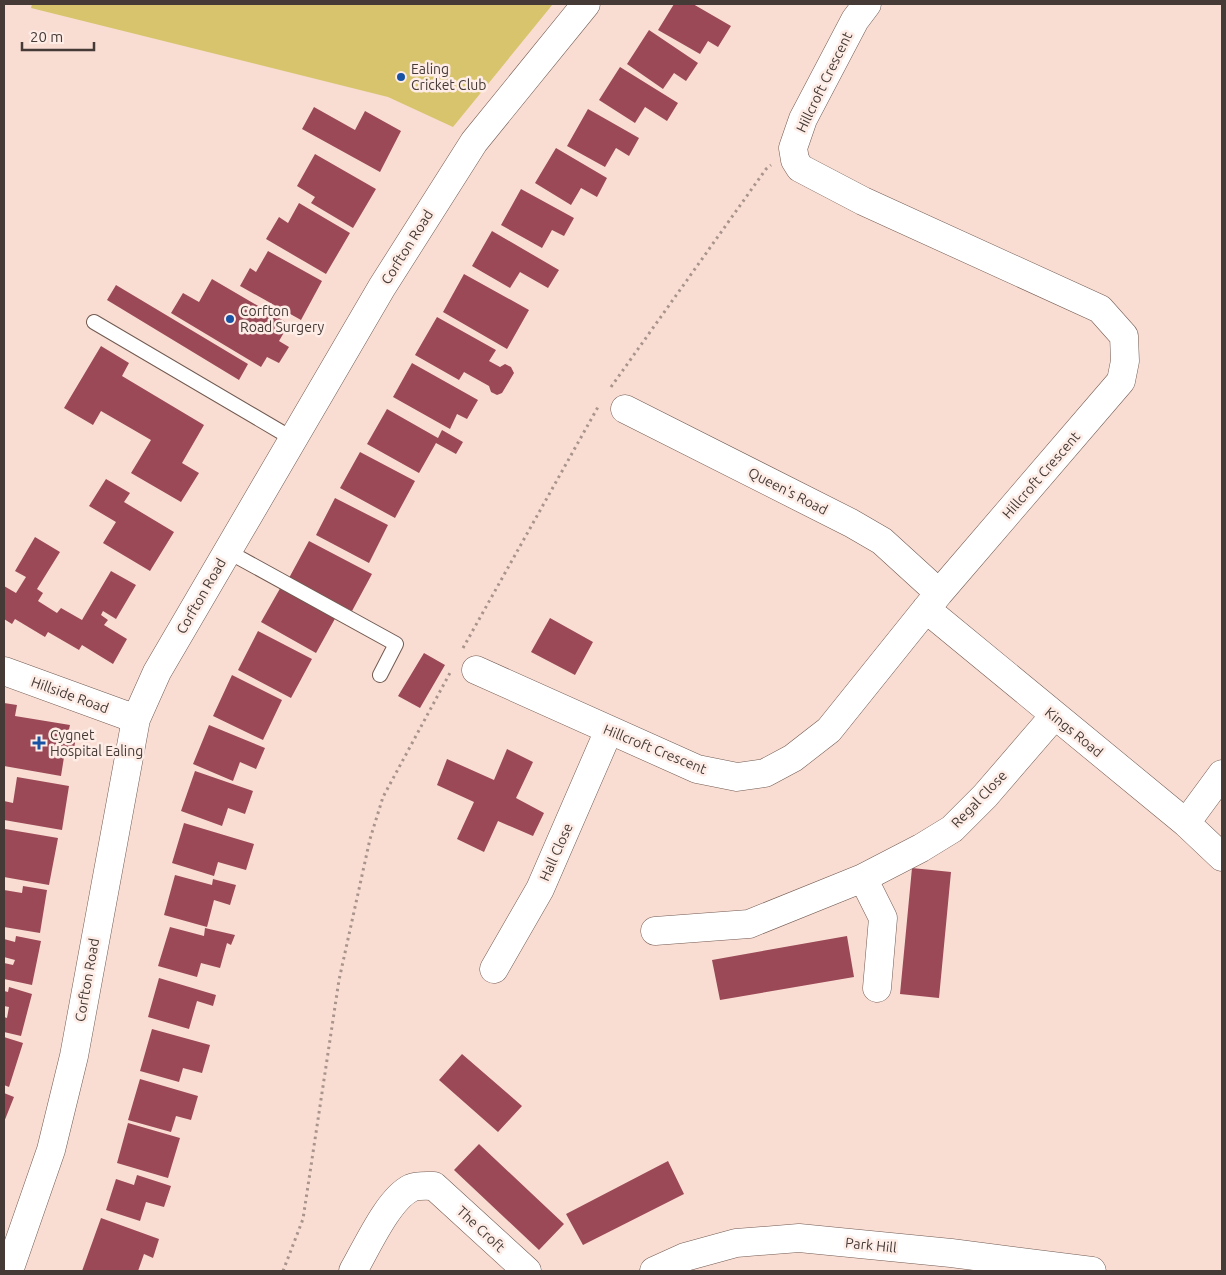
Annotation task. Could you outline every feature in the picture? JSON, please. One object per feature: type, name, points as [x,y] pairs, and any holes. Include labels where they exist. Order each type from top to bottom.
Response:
[{"type":"street","name":"Corfton Road","points":[[9,1271],[51,1150],[74,1056],[136,719],[157,672],[382,287],[474,142],[586,4]]},
{"type":"street","name":"Hillcroft Crescent","points":[[476,670],[697,769],[736,777],[765,773],[793,758],[830,730],[932,601],[1121,381],[1125,361],[1124,336],[1100,309],[863,201],[800,168],[795,160],[793,148],[803,119],[855,20],[868,4]]},
{"type":"street","name":"Queen's Road","points":[[625,409],[851,523],[882,541],[932,601]]},
{"type":"street","name":"Kings Road","points":[[932,601],[1054,716],[1186,823],[1222,857]]},
{"type":"street","name":"Hillside Road","points":[[4,671],[136,719]]},
{"type":"street","name":"Regal Close","points":[[655,931],[749,924],[863,878],[921,848],[952,829],[985,796],[1054,716]]},
{"type":"street","name":"Hall Close","points":[[494,969],[540,889],[609,730]]},
{"type":"street","points":[[1186,823],[1222,774]]},
{"type":"street","points":[[863,878],[883,918],[877,988]]},
{"type":"street","name":"The Croft","points":[[353,1271],[399,1197],[411,1188],[434,1186],[527,1271]]},
{"type":"street","name":"Park Hill","points":[[654,1271],[685,1257],[736,1243],[799,1238],[951,1253],[1092,1271]]},
{"type":"lane","points":[[94,322],[293,439]]},
{"type":"lane","points":[[227,551],[396,644],[380,675]]},
{"type":"shaded area","name":"Ealing Cricket Club","points":[[32,4],[553,4],[453,127],[388,97],[31,8]]},
{"type":"building","points":[[674,4],[693,4],[731,26],[718,47],[708,41],[700,54],[658,30]]},
{"type":"building","points":[[649,30],[698,63],[686,81],[674,73],[663,89],[627,64]]},
{"type":"building","points":[[620,67],[678,103],[667,121],[645,107],[635,123],[599,100]]},
{"type":"building","points":[[314,107],[355,130],[365,111],[401,131],[380,172],[302,129]]},
{"type":"building","points":[[588,109],[639,138],[629,156],[616,148],[605,167],[567,146]]},
{"type":"building","points":[[556,148],[607,178],[597,197],[581,188],[571,205],[535,183]]},
{"type":"building","points":[[315,154],[376,189],[353,228],[311,203],[315,197],[297,186]]},
{"type":"building","points":[[521,189],[574,218],[564,236],[552,230],[542,248],[501,225]]},
{"type":"building","points":[[299,203],[350,233],[326,274],[266,239],[279,217],[288,223]]},
{"type":"building","points":[[492,231],[559,270],[548,288],[520,272],[510,288],[472,266]]},
{"type":"building","points":[[268,251],[322,281],[301,320],[240,286],[250,268],[256,272]]},
{"type":"building","points":[[464,274],[529,310],[507,349],[443,312]]},
{"type":"building","name":"Corfton Road Surgery","points":[[212,279],[289,324],[279,341],[289,347],[279,363],[267,357],[261,367],[171,313],[183,293],[199,302]]},
{"type":"building","points":[[116,285],[248,364],[239,380],[107,300]]},
{"type":"building","points":[[437,317],[496,350],[489,361],[500,367],[505,364],[511,367],[514,373],[502,393],[497,395],[491,392],[489,386],[464,372],[459,380],[415,355]]},
{"type":"building","points":[[101,346],[129,363],[122,376],[204,425],[182,463],[199,473],[181,502],[131,473],[151,440],[101,411],[93,425],[64,408]]},
{"type":"building","points":[[412,363],[478,400],[467,419],[457,414],[450,429],[393,397]]},
{"type":"building","points":[[387,409],[438,438],[442,430],[463,442],[456,454],[436,443],[419,473],[367,444]]},
{"type":"building","points":[[360,452],[415,481],[395,518],[340,488]]},
{"type":"building","points":[[106,479],[130,493],[124,502],[174,532],[150,571],[103,543],[116,522],[89,506]]},
{"type":"building","points":[[335,498],[388,525],[369,563],[316,535]]},
{"type":"building","points":[[35,537],[60,552],[37,589],[43,593],[38,601],[57,613],[61,608],[82,620],[111,571],[136,585],[116,619],[103,611],[101,615],[108,620],[104,625],[127,639],[113,664],[82,645],[79,650],[48,632],[45,637],[15,619],[12,624],[4,619],[4,586],[16,593],[26,577],[15,571]]},
{"type":"building","points":[[309,541],[372,574],[352,611],[289,578]]},
{"type":"building","points":[[282,585],[337,615],[316,653],[261,622]]},
{"type":"building","points":[[550,618],[593,642],[575,675],[531,652]]},
{"type":"building","points":[[258,631],[312,659],[291,698],[238,670]]},
{"type":"building","points":[[424,653],[445,665],[420,708],[398,696]]},
{"type":"building","points":[[232,675],[282,700],[263,740],[213,716]]},
{"type":"building","name":"Cygnet Hospital Ealing","points":[[4,703],[17,705],[15,716],[70,725],[68,734],[76,738],[74,748],[65,751],[61,776],[4,766]]},
{"type":"building","points":[[209,725],[265,748],[256,769],[240,762],[233,781],[193,764]]},
{"type":"building","points":[[507,749],[533,762],[516,798],[544,813],[533,836],[498,821],[484,852],[457,839],[474,802],[437,785],[447,759],[494,780]]},
{"type":"building","points":[[195,771],[253,791],[245,814],[228,808],[222,826],[181,811]]},
{"type":"building","points":[[17,777],[69,786],[62,830],[4,820],[4,801],[13,803]]},
{"type":"building","points":[[184,823],[254,844],[246,870],[218,862],[214,876],[172,863]]},
{"type":"building","points":[[5,829],[58,838],[49,885],[4,877]]},
{"type":"building","points":[[912,868],[951,872],[939,998],[900,994]]},
{"type":"building","points":[[175,875],[212,885],[213,879],[236,885],[230,905],[214,900],[207,927],[164,915]]},
{"type":"building","points":[[23,886],[47,890],[40,933],[4,927],[4,890],[22,893]]},
{"type":"building","points":[[170,927],[204,936],[205,928],[235,935],[231,945],[227,943],[220,968],[201,963],[197,977],[158,966]]},
{"type":"building","points":[[16,936],[41,941],[32,985],[4,979],[4,963],[13,965],[15,960],[4,957],[4,939],[15,942]]},
{"type":"building","points":[[847,936],[854,977],[720,1000],[712,960]]},
{"type":"building","points":[[159,978],[216,995],[213,1006],[197,1001],[189,1029],[148,1017]]},
{"type":"building","points":[[9,987],[32,994],[21,1036],[4,1032],[4,1017],[7,1018],[9,1007],[4,1006],[4,991],[8,992]]},
{"type":"building","points":[[152,1029],[210,1045],[202,1073],[183,1068],[179,1082],[140,1071]]},
{"type":"building","points":[[4,1037],[23,1043],[9,1087],[4,1085]]},
{"type":"building","points":[[462,1054],[522,1106],[498,1132],[439,1080]]},
{"type":"building","points":[[140,1079],[198,1096],[191,1120],[176,1116],[171,1132],[128,1120]]},
{"type":"building","points":[[4,1093],[14,1097],[4,1122]]},
{"type":"building","points":[[128,1123],[180,1138],[168,1178],[117,1163]]},
{"type":"building","points":[[479,1144],[564,1224],[539,1250],[454,1170]]},
{"type":"building","points":[[668,1161],[684,1194],[583,1245],[566,1214]]},
{"type":"building","points":[[137,1175],[171,1186],[164,1207],[146,1202],[140,1221],[106,1210],[116,1179],[134,1185]]},
{"type":"building","points":[[101,1218],[159,1239],[153,1258],[144,1254],[138,1271],[82,1271]]},
{"type":"place","name":"Ealing Cricket Club","points":[[401,77]]},
{"type":"place","name":"Corfton Road Surgery","points":[[230,319]]},
{"type":"place","name":"Cygnet Hospital Ealing","points":[[39,743]]}]
